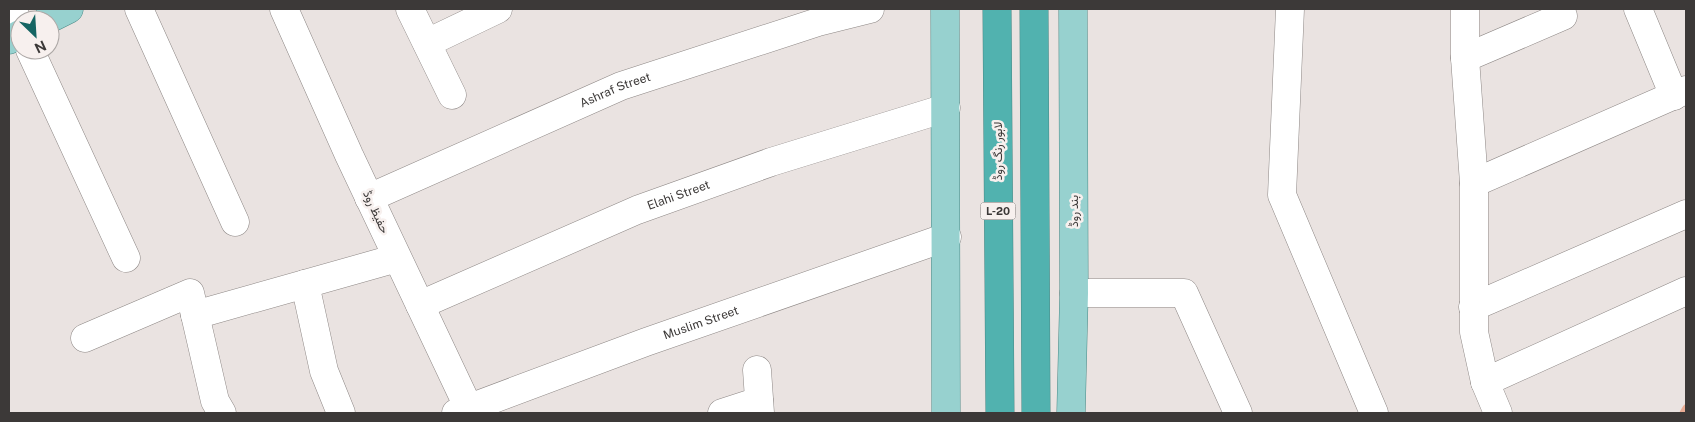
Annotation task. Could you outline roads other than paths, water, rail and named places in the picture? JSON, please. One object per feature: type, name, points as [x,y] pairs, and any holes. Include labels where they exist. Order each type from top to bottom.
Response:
[{"type":"highway","name":"لاہور رنگ روڈ","points":[[997,9],[1000,413]]},
{"type":"highway","points":[[1034,9],[1036,413]]},
{"type":"main road","points":[[944,9],[947,237],[946,413]]},
{"type":"main road","name":"بند روڈ","points":[[1071,413],[1074,293],[1074,9]]},
{"type":"street","points":[[139,9],[236,222]]},
{"type":"street","name":"حفیظ روڈ","points":[[284,9],[420,306],[465,411]]},
{"type":"street","points":[[410,9],[452,95]]},
{"type":"street","points":[[427,43],[498,9]]},
{"type":"street","name":"Ashraf Street","points":[[369,198],[621,86],[818,22],[870,9]]},
{"type":"street","points":[[1290,9],[1282,195],[1374,413]]},
{"type":"street","points":[[1465,9],[1465,58],[1474,183],[1474,332],[1485,382],[1498,413]]},
{"type":"street","points":[[1474,183],[1680,93],[1638,9]]},
{"type":"street","points":[[1465,58],[1564,16]]},
{"type":"street","points":[[35,60],[126,258]]},
{"type":"street","name":"Elahi Street","points":[[420,306],[637,210],[771,162],[946,108]]},
{"type":"street","points":[[1473,307],[1686,214]]},
{"type":"street","name":"Muslim Street","points":[[465,411],[646,342],[947,237]]},
{"type":"street","points":[[195,315],[397,258]]},
{"type":"street","points":[[304,284],[324,371],[341,413]]},
{"type":"street","points":[[1485,382],[1686,291]]},
{"type":"street","points":[[85,338],[190,293],[215,400],[222,413]]},
{"type":"street","points":[[1074,293],[1184,293],[1238,413]]},
{"type":"street","points":[[722,413],[759,407],[757,370]]},
{"type":"waterway","points":[[1683,413],[1686,408]]}]
